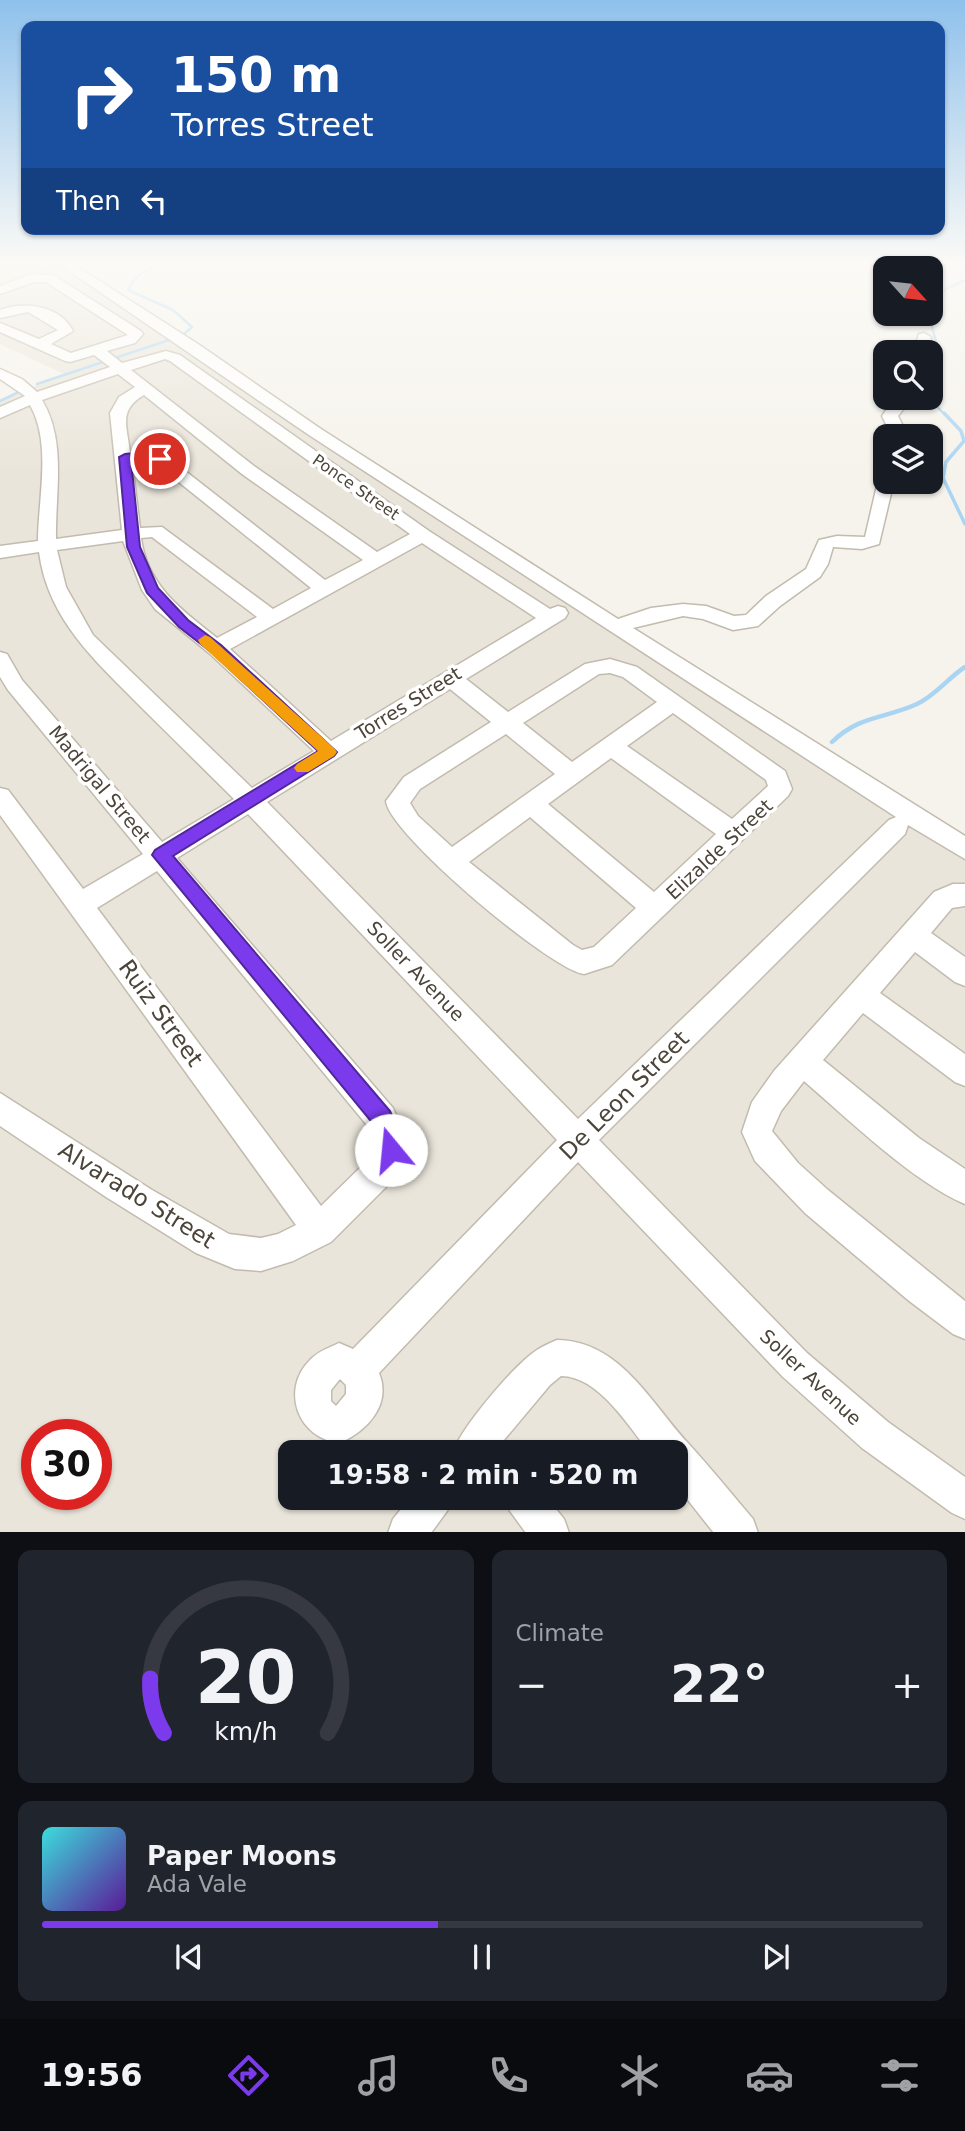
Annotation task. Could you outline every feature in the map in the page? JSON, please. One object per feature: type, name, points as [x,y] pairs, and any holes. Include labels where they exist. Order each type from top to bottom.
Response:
[{"type":"street","points":[[14,333],[70,358],[110,360],[248,470],[376,561]]},
{"type":"street","points":[[39,345],[63,333]]},
{"type":"street","points":[[0,413],[110,360],[134,338],[135,333]]},
{"type":"street","points":[[172,333],[468,532],[965,849]]},
{"type":"street","name":"Ponce Street","points":[[110,360],[166,355],[175,358],[423,534],[553,615]]},
{"type":"street","points":[[4,378],[34,397]]},
{"type":"street","points":[[146,387],[128,396],[119,407],[136,558],[152,590],[184,624],[216,648],[329,752]]},
{"type":"street","name":"Soller Avenue","points":[[34,397],[47,433],[47,544],[50,568],[58,590],[86,640],[250,800],[794,1365],[875,1435],[965,1500]]},
{"type":"street","points":[[125,457],[160,459],[324,589]]},
{"type":"street","points":[[617,626],[651,615],[683,610],[706,613],[733,622],[751,621],[773,601],[813,573],[819,564],[825,544],[839,541],[864,545],[873,540],[883,494]]},
{"type":"street","points":[[0,552],[147,530],[158,532],[271,618]]},
{"type":"street","points":[[216,648],[423,534]]},
{"type":"street","name":"Torres Street","points":[[80,904],[553,615]]},
{"type":"street","name":"Madrigal Street","points":[[0,659],[15,685],[161,855],[388,1128],[392,1140],[391,1150],[383,1167],[320,1231]]},
{"type":"street","name":"Elizalde Street","points":[[610,666],[630,672],[672,702],[777,777],[780,789],[776,796],[603,956],[590,962],[579,962],[556,950],[452,861],[399,810],[398,800],[412,783],[592,669],[610,666]]},
{"type":"street","points":[[450,677],[572,775]]},
{"type":"street","points":[[452,861],[672,702]]},
{"type":"street","points":[[611,746],[735,834]]},
{"type":"street","name":"Ruiz Street","points":[[0,797],[320,1231]]},
{"type":"street","points":[[531,804],[655,908]]},
{"type":"street","name":"De Leon Street","points":[[358,1369],[579,1139],[897,827]]},
{"type":"street","points":[[965,895],[953,895],[943,900],[803,1062],[764,1110],[757,1125],[757,1136],[770,1158],[866,1245],[944,1309],[965,1322]]},
{"type":"street","points":[[913,935],[965,973]]},
{"type":"street","points":[[861,995],[965,1072]]},
{"type":"street","points":[[803,1062],[908,1149],[965,1188]]},
{"type":"street","name":"Alvarado Street","points":[[0,1108],[163,1215],[227,1250],[242,1254],[282,1249],[303,1242],[320,1231]]},
{"type":"street","points":[[486,1440],[540,1370],[556,1359],[570,1358],[599,1371],[622,1391],[662,1440]]},
{"type":"street","points":[[688,1471],[739,1532]]},
{"type":"street","points":[[407,1532],[424,1510]]},
{"type":"street","points":[[533,1510],[550,1532]]},
{"type":"shaded area","points":[[0,333],[164,333],[965,853],[965,1532],[0,1532],[0,401],[64,374],[0,344]]},
{"type":"waterway","points":[[934,333],[936,340]]},
{"type":"waterway","points":[[37,384],[169,340]]},
{"type":"waterway","points":[[0,401],[19,392]]},
{"type":"waterway","points":[[940,410],[945,415]]},
{"type":"waterway","points":[[944,413],[961,431],[964,441],[946,462],[943,478],[965,524]]},
{"type":"waterway","points":[[832,742],[862,722],[924,701],[965,667]]},
{"type":"slow traffic","points":[[205,640],[329,752],[302,768]]},
{"type":"route","points":[[160,459],[125,457],[133,547],[142,573],[162,604],[216,648],[329,752],[161,855],[382,1119],[392,1140],[391,1150]]}]
